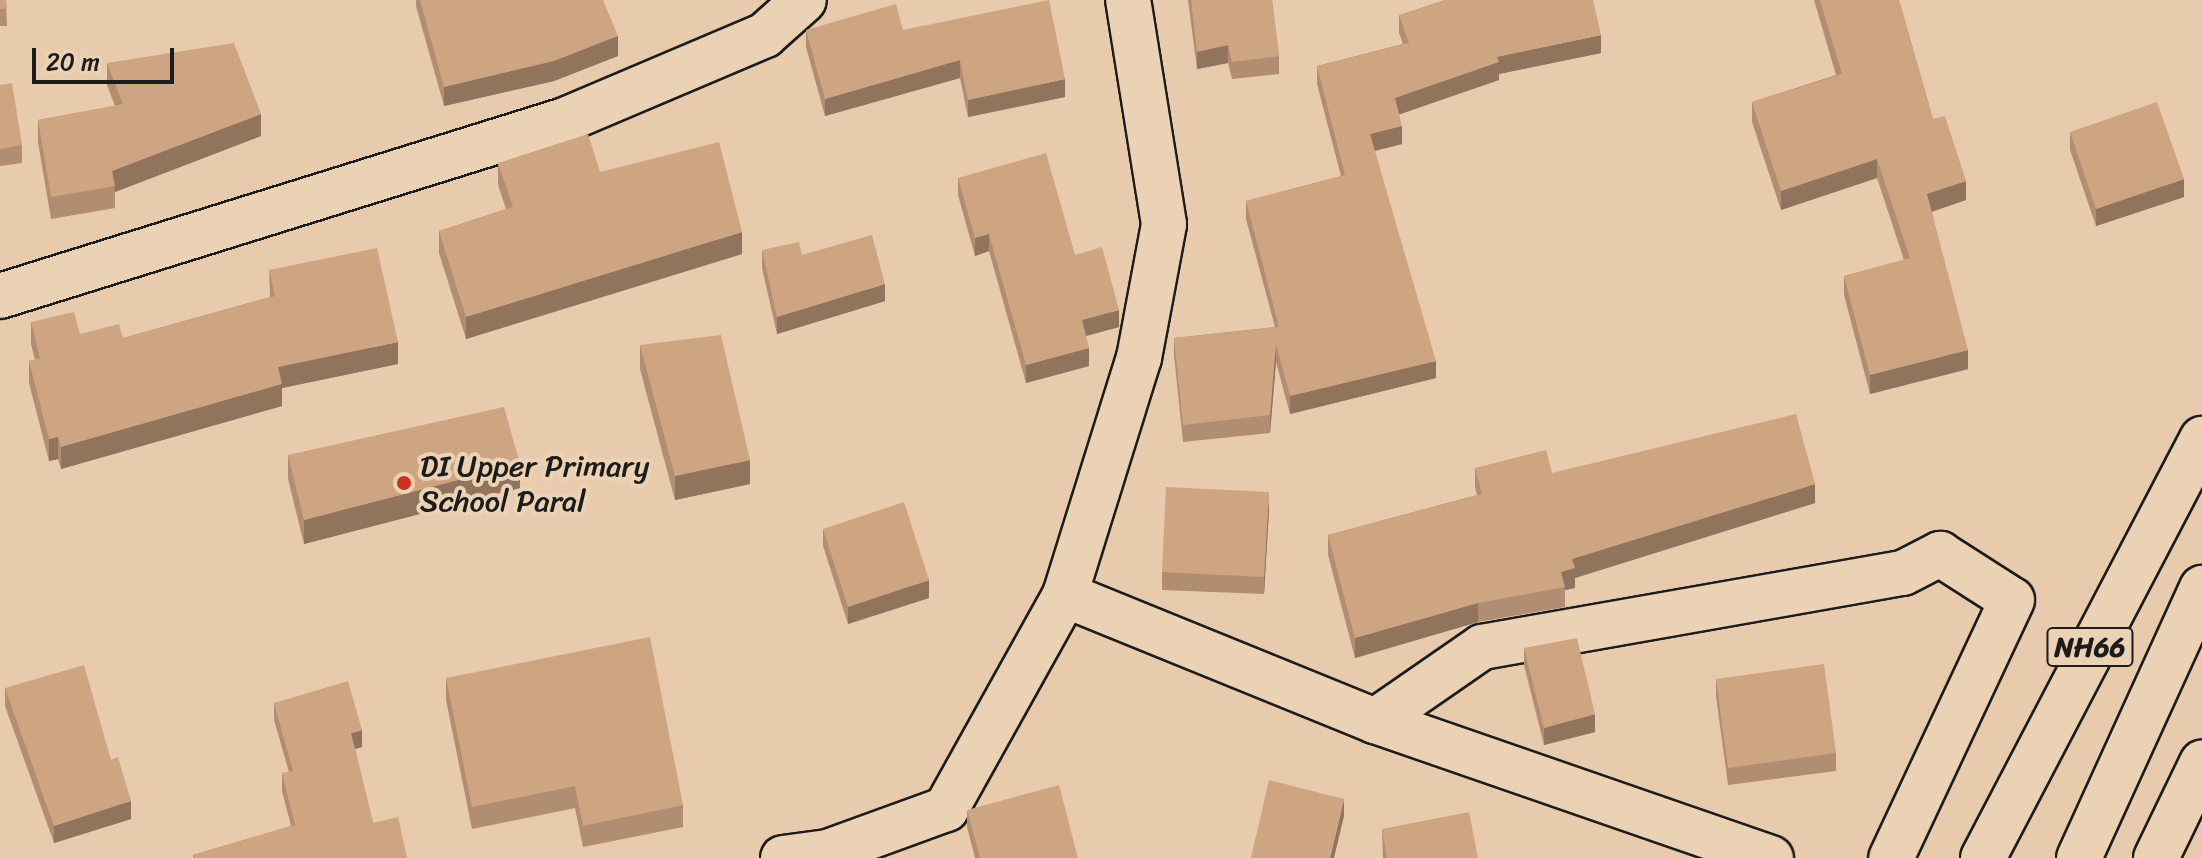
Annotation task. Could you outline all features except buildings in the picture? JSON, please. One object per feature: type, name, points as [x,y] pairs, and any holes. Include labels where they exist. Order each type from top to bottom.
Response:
[{"type":"main road","points":[[0,296],[565,120],[765,35],[804,0]]},
{"type":"main road","points":[[783,858],[828,852],[946,809],[1065,595],[1139,358],[1164,224],[1128,0]]},
{"type":"main road","name":"NH66","points":[[1983,858],[2202,439]]},
{"type":"main road","points":[[1375,721],[1482,647],[1903,573],[1940,554],[2012,600],[1891,858]]},
{"type":"main road","name":"NH66","points":[[2079,858],[2202,588]]},
{"type":"main road","points":[[1065,595],[1375,721],[1771,858]]},
{"type":"main road","points":[[2156,858],[2202,763]]},
{"type":"place","name":"DI Upper Primary School Paral","points":[[404,483]]}]
